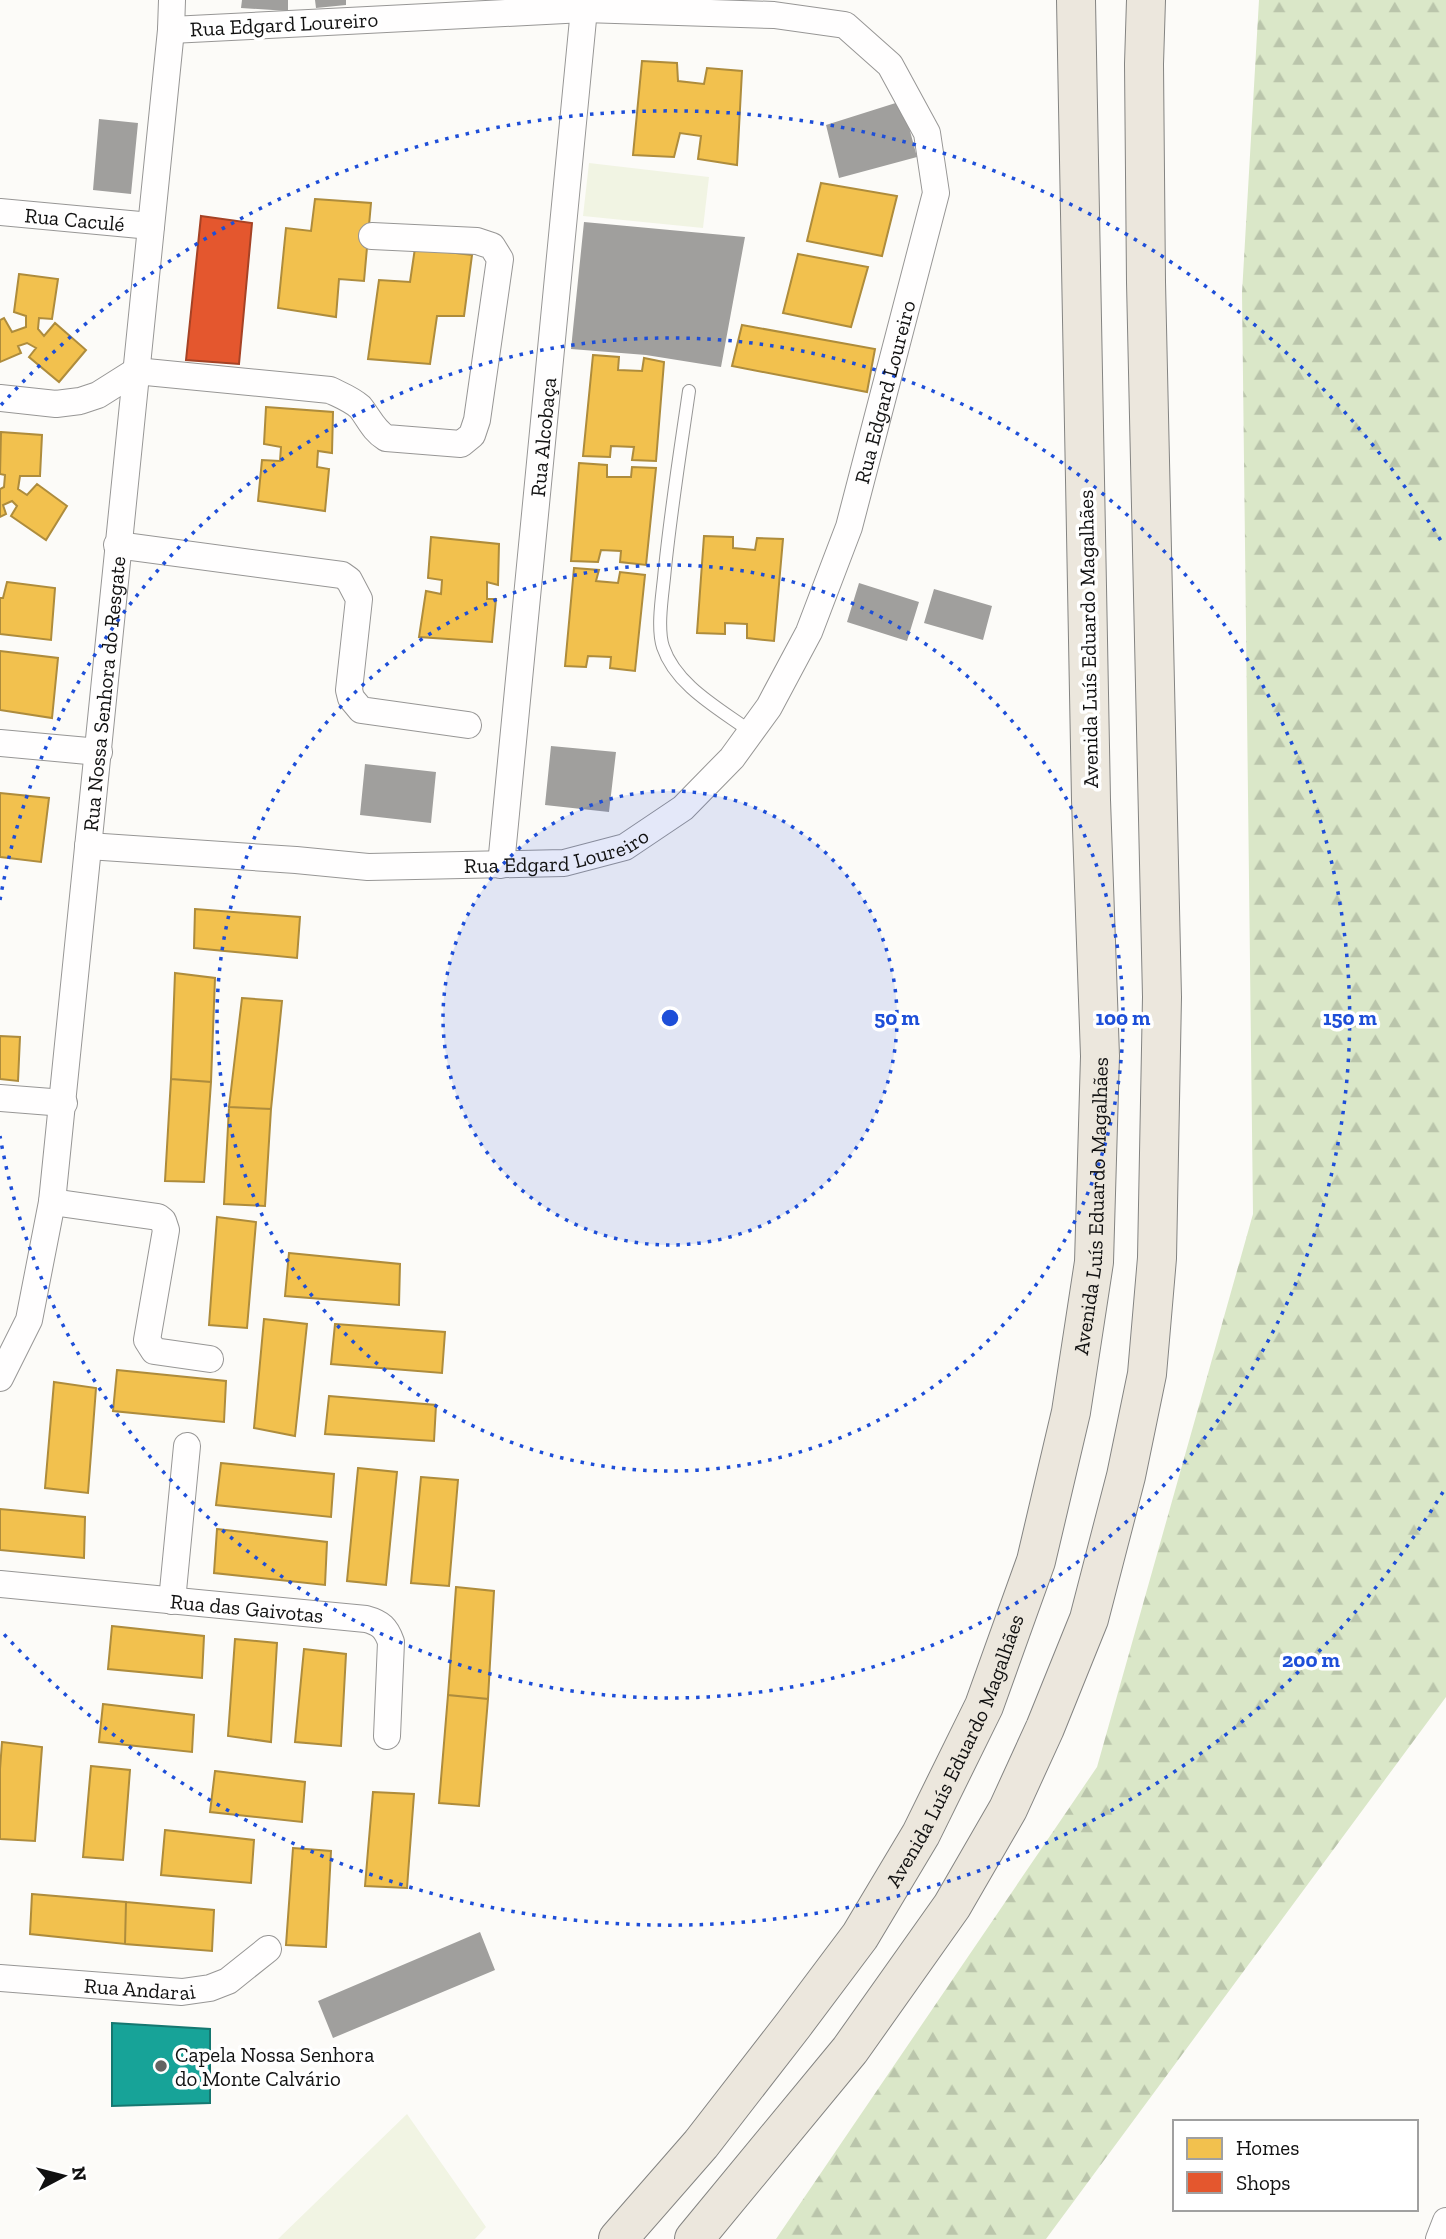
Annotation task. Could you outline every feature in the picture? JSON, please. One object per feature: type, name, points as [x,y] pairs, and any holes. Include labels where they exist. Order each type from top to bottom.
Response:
[{"type":"main road","name":"Avenida Luís Eduardo Magalhães","points":[[618,2239],[701,2144],[860,1936],[921,1834],[984,1706],[1028,1585],[1071,1412],[1094,1262],[1100,1056],[1091,786],[1076,0]]},
{"type":"main road","points":[[694,2239],[850,2050],[952,1906],[1008,1809],[1045,1728],[1089,1619],[1126,1476],[1147,1374],[1157,1258],[1162,997],[1146,282],[1146,0]]},
{"type":"street","name":"Rua Nossa Senhora do Resgate","points":[[0,1378],[29,1320],[52,1202],[64,1103],[172,0]]},
{"type":"street","name":"Rua Edgard Loureiro","points":[[89,846],[368,867],[564,863],[625,847],[683,808],[732,758],[751,732],[769,706],[809,632],[849,527],[936,192],[927,133],[890,65],[845,25],[774,15],[584,9],[171,30]]},
{"type":"street","name":"Rua Alcobaça","points":[[501,865],[584,9]]},
{"type":"street","name":"Rua Caculé","points":[[0,212],[151,226]]},
{"type":"street","points":[[0,398],[56,404],[80,401],[98,395],[136,372],[330,390],[348,398],[359,407],[377,432],[386,438],[461,444],[472,435],[477,420],[500,259],[492,246],[477,241],[372,236]]},
{"type":"street","points":[[117,545],[342,575],[349,580],[359,599],[349,682],[351,698],[361,710],[468,725]]},
{"type":"street","points":[[0,743],[99,752]]},
{"type":"street","points":[[0,1098],[64,1103]]},
{"type":"street","points":[[52,1202],[158,1217],[163,1221],[166,1230],[147,1340],[154,1351],[210,1359]]},
{"type":"street","points":[[172,1601],[187,1447]]},
{"type":"street","name":"Rua das Gaivotas","points":[[0,1584],[378,1622],[387,1631],[391,1642],[387,1736]]},
{"type":"street","name":"Rua Andarai","points":[[0,1978],[182,1992],[210,1988],[228,1981],[268,1949]]},
{"type":"street","points":[[1439,2239],[1446,2221]]},
{"type":"lane","points":[[689,391],[667,544],[661,610],[662,646],[671,664],[689,685],[751,732]]},
{"type":"green space","points":[[1259,0],[1446,0],[1446,1697],[1046,2239],[776,2239],[1097,1767],[1253,1214],[1242,293]]},
{"type":"green space","points":[[589,163],[709,177],[703,228],[583,216]]},
{"type":"green space","points":[[407,2114],[486,2227],[475,2239],[278,2239]]},
{"type":"building: Homes","points":[[642,61],[677,63],[678,81],[704,84],[707,68],[742,71],[737,165],[698,159],[701,136],[680,133],[674,157],[633,155]]},
{"type":"building: Homes","points":[[821,183],[897,196],[882,256],[807,241]]},
{"type":"building: Homes","points":[[315,199],[371,203],[364,281],[339,279],[336,317],[278,308],[286,228],[311,231]]},
{"type":"building: Homes","points":[[415,248],[472,255],[464,316],[437,316],[430,364],[368,359],[379,280],[410,282]]},
{"type":"building: Homes","points":[[798,254],[868,267],[851,327],[783,313]]},
{"type":"building: Homes","points":[[19,274],[58,279],[52,319],[39,318],[38,329],[44,336],[55,323],[86,350],[59,382],[29,357],[36,348],[27,343],[18,346],[21,353],[0,362],[0,320],[4,318],[12,332],[26,327],[26,316],[14,312]]},
{"type":"building: Homes","points":[[742,325],[875,349],[867,392],[732,366]]},
{"type":"building: Homes","points":[[593,355],[619,357],[618,370],[642,371],[644,358],[664,362],[656,461],[632,460],[634,447],[611,446],[610,457],[583,456]]},
{"type":"building: Homes","points":[[266,407],[333,412],[332,453],[318,451],[317,467],[329,469],[325,511],[258,501],[262,460],[280,461],[281,447],[264,444]]},
{"type":"building: Homes","points":[[1,432],[42,435],[40,476],[20,476],[18,489],[27,495],[37,484],[67,506],[46,540],[11,516],[17,506],[12,501],[3,505],[6,514],[0,517],[0,489],[4,487],[5,475],[0,474]]},
{"type":"building: Homes","points":[[579,463],[607,465],[607,477],[631,477],[632,467],[656,468],[646,565],[620,562],[621,551],[601,550],[598,562],[571,561]]},
{"type":"building: Homes","points":[[704,536],[733,537],[733,548],[755,550],[757,538],[783,539],[774,641],[747,638],[747,624],[725,623],[725,634],[697,633]]},
{"type":"building: Homes","points":[[431,537],[499,544],[498,585],[487,582],[487,599],[496,599],[492,642],[419,637],[426,591],[441,594],[442,580],[428,578]]},
{"type":"building: Homes","points":[[574,568],[599,570],[596,581],[618,583],[620,572],[645,575],[635,671],[610,668],[611,657],[588,656],[586,667],[565,666]]},
{"type":"building: Homes","points":[[7,582],[55,588],[51,640],[0,634],[0,598],[3,598]]},
{"type":"building: Homes","points":[[0,651],[58,658],[52,718],[0,710]]},
{"type":"building: Homes","points":[[0,793],[49,798],[41,862],[0,857]]},
{"type":"building: Homes","points":[[195,909],[300,917],[297,958],[194,948]]},
{"type":"building: Homes","points":[[175,973],[215,978],[211,1082],[171,1079]]},
{"type":"building: Homes","points":[[242,998],[282,1001],[271,1109],[229,1107]]},
{"type":"building: Homes","points":[[0,1036],[20,1037],[18,1081],[0,1079]]},
{"type":"building: Homes","points":[[171,1079],[211,1082],[204,1182],[165,1181]]},
{"type":"building: Homes","points":[[229,1107],[271,1109],[265,1206],[224,1204]]},
{"type":"building: Homes","points":[[217,1217],[256,1222],[247,1328],[209,1325]]},
{"type":"building: Homes","points":[[289,1253],[400,1264],[399,1305],[285,1296]]},
{"type":"building: Homes","points":[[264,1319],[307,1324],[295,1436],[254,1428]]},
{"type":"building: Homes","points":[[335,1324],[445,1332],[442,1373],[331,1364]]},
{"type":"building: Homes","points":[[117,1370],[226,1381],[224,1422],[113,1411]]},
{"type":"building: Homes","points":[[54,1382],[96,1388],[88,1493],[45,1488]]},
{"type":"building: Homes","points":[[329,1396],[436,1405],[434,1441],[325,1434]]},
{"type":"building: Homes","points":[[221,1463],[334,1474],[331,1517],[216,1505]]},
{"type":"building: Homes","points":[[358,1468],[397,1472],[386,1585],[347,1581]]},
{"type":"building: Homes","points":[[421,1477],[458,1480],[449,1586],[411,1583]]},
{"type":"building: Homes","points":[[0,1509],[85,1517],[84,1558],[0,1550]]},
{"type":"building: Homes","points":[[217,1529],[327,1542],[325,1585],[214,1573]]},
{"type":"building: Homes","points":[[456,1587],[494,1591],[488,1699],[448,1695]]},
{"type":"building: Homes","points":[[112,1626],[204,1636],[202,1678],[108,1669]]},
{"type":"building: Homes","points":[[235,1639],[277,1643],[271,1742],[228,1736]]},
{"type":"building: Homes","points":[[304,1649],[346,1654],[341,1746],[295,1742]]},
{"type":"building: Homes","points":[[448,1695],[488,1699],[479,1806],[439,1803]]},
{"type":"building: Homes","points":[[103,1704],[194,1715],[192,1752],[99,1742]]},
{"type":"building: Homes","points":[[2,1742],[42,1747],[35,1841],[0,1839]]},
{"type":"building: Homes","points":[[91,1766],[130,1770],[123,1860],[83,1857]]},
{"type":"building: Homes","points":[[215,1771],[305,1782],[302,1822],[210,1812]]},
{"type":"building: Homes","points":[[373,1792],[414,1794],[407,1888],[365,1886]]},
{"type":"building: Homes","points":[[165,1830],[254,1840],[251,1883],[161,1875]]},
{"type":"building: Homes","points":[[293,1848],[331,1851],[326,1947],[286,1945]]},
{"type":"building: Homes","points":[[32,1894],[126,1902],[125,1944],[30,1934]]},
{"type":"building: Homes","points":[[126,1902],[214,1910],[212,1951],[125,1944]]},
{"type":"building: Shops","points":[[201,216],[252,223],[239,364],[186,360]]},
{"type":"building: Public","name":"Capela Nossa Senhora do Monte Calvário","points":[[112,2023],[210,2029],[210,2103],[112,2106]]},
{"type":"building: Other","points":[[242,0],[288,0],[288,11],[241,8]]},
{"type":"building: Other","points":[[315,0],[346,0],[346,5],[316,8]]},
{"type":"building: Other","points":[[902,101],[917,157],[839,178],[826,125]]},
{"type":"building: Other","points":[[99,119],[138,123],[131,194],[93,190]]},
{"type":"building: Other","points":[[584,222],[745,237],[721,367],[646,355],[571,349]]},
{"type":"building: Other","points":[[859,583],[919,602],[907,641],[847,622]]},
{"type":"building: Other","points":[[934,589],[992,606],[983,640],[924,623]]},
{"type":"building: Other","points":[[551,746],[616,752],[609,812],[545,805]]},
{"type":"building: Other","points":[[365,764],[436,772],[431,823],[360,815]]},
{"type":"building: Other","points":[[480,1932],[495,1970],[333,2038],[318,2001]]},
{"type":"place","name":"Capela Nossa Senhora do Monte Calvário","points":[[161,2066]]}]
